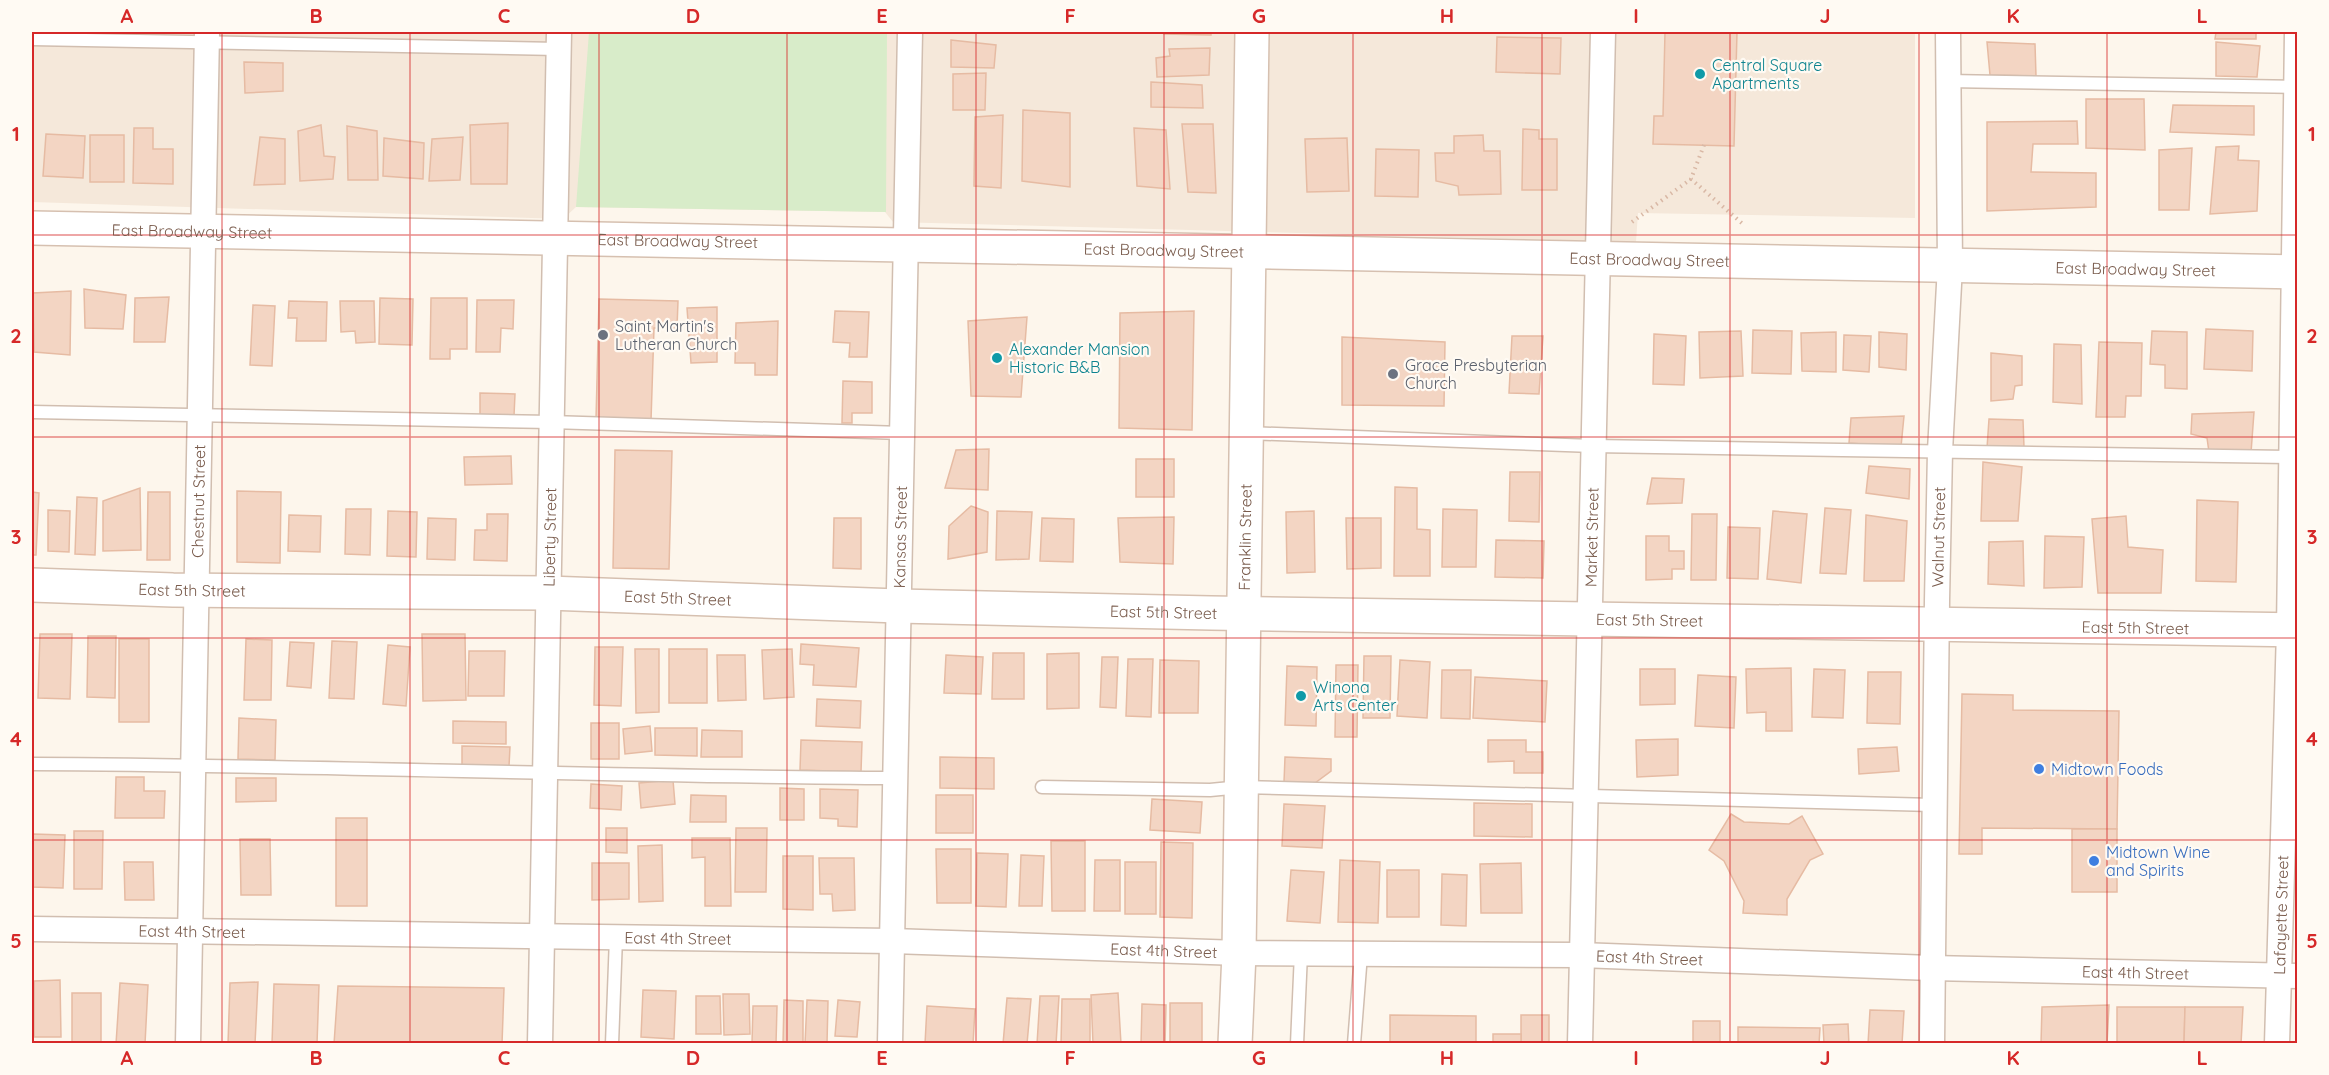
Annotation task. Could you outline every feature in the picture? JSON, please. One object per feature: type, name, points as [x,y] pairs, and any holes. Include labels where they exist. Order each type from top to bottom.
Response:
[{"type":"street","name":"Kansas Street","points":[[890,1044],[910,32]]},
{"type":"street","name":"Franklin Street","points":[[1235,1044],[1239,953],[1247,252],[1252,32]]},
{"type":"street","name":"Market Street","points":[[1580,1044],[1603,32]]},
{"type":"street","name":"Walnut Street","points":[[1932,1044],[1933,805],[1940,451],[1950,266],[1948,32]]},
{"type":"street","name":"Lafayette Street","points":[[2277,1044],[2288,976],[2293,630],[2291,457],[2297,32]]},
{"type":"street","name":"Chestnut Street","points":[[188,1044],[207,37]]},
{"type":"street","name":"Liberty Street","points":[[540,1044],[559,40]]},
{"type":"street","name":"East Broadway Street","points":[[32,228],[2295,272]]},
{"type":"street","name":"East 5th Street","points":[[32,585],[548,593],[898,606],[1590,620],[2293,630]]},
{"type":"street","name":"East 4th Street","points":[[32,929],[190,929],[892,941],[1239,953],[1581,955],[1931,968],[2288,976]]},
{"type":"lane","points":[[32,39],[207,37],[559,40]]},
{"type":"lane","points":[[1948,81],[2297,87]]},
{"type":"lane","points":[[32,412],[551,422],[902,433]]},
{"type":"lane","points":[[1246,433],[1593,446],[2291,457]]},
{"type":"lane","points":[[32,764],[193,764],[545,773],[895,778]]},
{"type":"lane","points":[[1042,787],[1210,790],[1241,787],[1933,805]]},
{"type":"lane","points":[[612,1044],[616,937]]},
{"type":"lane","points":[[1298,1044],[1301,953]]},
{"type":"lane","points":[[1354,1044],[1361,954]]},
{"type":"path","points":[[1632,222],[1691,179],[1704,145]]},
{"type":"path","points":[[1691,179],[1744,225]]},
{"type":"shaded area","points":[[32,32],[1915,32],[1915,218],[1638,213],[1636,242],[893,222],[885,212],[576,207],[563,219],[32,202]]},
{"type":"green space","points":[[589,32],[887,32],[886,212],[576,207]]},
{"type":"building","points":[[1164,32],[1211,32],[1211,35],[1164,34]]},
{"type":"building","name":"Central Square Apartments","points":[[1665,32],[1737,32],[1734,146],[1653,144],[1654,116],[1663,116]]},
{"type":"building","points":[[2216,32],[2256,32],[2256,39],[2215,39]]},
{"type":"building","points":[[1497,37],[1561,38],[1560,74],[1496,72]]},
{"type":"building","points":[[951,40],[996,45],[994,68],[951,67]]},
{"type":"building","points":[[1987,42],[2035,44],[2036,76],[1990,75]]},
{"type":"building","points":[[2216,42],[2260,46],[2257,77],[2216,76]]},
{"type":"building","points":[[1210,48],[1209,75],[1157,77],[1156,58],[1170,56],[1169,49]]},
{"type":"building","points":[[244,62],[283,63],[283,91],[245,93]]},
{"type":"building","points":[[986,73],[985,110],[953,110],[953,74]]},
{"type":"building","points":[[1151,82],[1202,85],[1203,108],[1151,107]]},
{"type":"building","points":[[2086,99],[2144,99],[2145,150],[2086,148]]},
{"type":"building","points":[[2173,105],[2254,106],[2254,135],[2170,132]]},
{"type":"building","points":[[1023,110],[1070,113],[1070,187],[1022,181]]},
{"type":"building","points":[[1003,115],[1001,188],[974,186],[975,117]]},
{"type":"building","points":[[2077,121],[2078,144],[2033,144],[2031,172],[2096,173],[2096,207],[1987,211],[1987,122]]},
{"type":"building","points":[[508,123],[507,184],[471,184],[470,125]]},
{"type":"building","points":[[1182,124],[1213,124],[1216,193],[1188,192]]},
{"type":"building","points":[[321,125],[324,156],[335,157],[333,179],[300,181],[298,131]]},
{"type":"building","points":[[347,126],[377,131],[378,180],[348,180]]},
{"type":"building","points":[[134,128],[153,128],[153,149],[173,149],[173,184],[133,183]]},
{"type":"building","points":[[1134,128],[1166,130],[1170,189],[1137,186]]},
{"type":"building","points":[[1523,129],[1539,130],[1539,139],[1557,139],[1557,190],[1522,190]]},
{"type":"building","points":[[46,134],[85,136],[83,178],[43,176]]},
{"type":"building","points":[[90,135],[124,135],[124,182],[90,182]]},
{"type":"building","points":[[1483,135],[1484,151],[1500,151],[1501,194],[1459,195],[1458,186],[1436,181],[1435,153],[1454,153],[1454,136]]},
{"type":"building","points":[[260,137],[285,139],[285,184],[254,185]]},
{"type":"building","points":[[463,137],[460,180],[429,181],[432,139]]},
{"type":"building","points":[[384,138],[424,143],[423,179],[383,176]]},
{"type":"building","points":[[1347,138],[1349,191],[1307,192],[1305,139]]},
{"type":"building","points":[[2239,146],[2238,160],[2259,161],[2257,211],[2210,214],[2216,147]]},
{"type":"building","points":[[2192,148],[2189,210],[2159,210],[2159,150]]},
{"type":"building","points":[[1376,149],[1419,150],[1418,197],[1375,196]]},
{"type":"building","points":[[84,289],[126,295],[123,329],[85,328]]},
{"type":"building","points":[[71,291],[70,355],[34,352],[33,293]]},
{"type":"building","points":[[169,297],[165,342],[134,342],[135,298]]},
{"type":"building","points":[[380,298],[413,299],[412,345],[379,344]]},
{"type":"building","points":[[431,298],[467,298],[467,349],[450,349],[450,359],[430,359]]},
{"type":"building","points":[[599,299],[678,301],[677,328],[654,328],[651,421],[596,420]]},
{"type":"building","points":[[477,300],[514,300],[513,329],[501,328],[500,352],[476,352]]},
{"type":"building","points":[[289,301],[327,302],[326,341],[296,341],[297,318],[288,318]]},
{"type":"building","points":[[340,301],[374,301],[375,342],[356,343],[355,331],[341,332]]},
{"type":"building","points":[[253,305],[275,306],[272,366],[250,365]]},
{"type":"building","points":[[717,307],[717,362],[691,363],[687,308]]},
{"type":"building","points":[[835,311],[869,312],[867,357],[849,357],[850,343],[833,342]]},
{"type":"building","points":[[1194,311],[1192,430],[1119,428],[1120,313]]},
{"type":"building","name":"Alexander Mansion Historic B&B","points":[[1027,317],[1021,397],[971,396],[968,321]]},
{"type":"building","points":[[778,321],[777,375],[755,375],[755,363],[735,363],[736,323]]},
{"type":"building","points":[[2206,329],[2253,331],[2252,371],[2204,369]]},
{"type":"building","points":[[1753,330],[1792,331],[1791,374],[1752,373]]},
{"type":"building","points":[[1741,331],[1743,376],[1700,378],[1699,332]]},
{"type":"building","points":[[2152,331],[2187,332],[2187,389],[2165,388],[2165,365],[2150,364]]},
{"type":"building","points":[[1836,332],[1836,372],[1802,371],[1801,333]]},
{"type":"building","points":[[1879,332],[1907,334],[1906,370],[1879,367]]},
{"type":"building","points":[[1654,334],[1686,336],[1684,385],[1653,384]]},
{"type":"building","points":[[1844,335],[1871,336],[1869,372],[1843,370]]},
{"type":"building","points":[[1512,336],[1543,336],[1539,394],[1509,393]]},
{"type":"building","name":"Grace Presbyterian Church","points":[[1342,337],[1445,342],[1444,406],[1342,405]]},
{"type":"building","points":[[2099,342],[2142,343],[2141,396],[2126,396],[2125,417],[2096,417]]},
{"type":"building","points":[[2054,344],[2081,345],[2082,404],[2053,402]]},
{"type":"building","points":[[1991,353],[2022,356],[2022,385],[2015,386],[2013,399],[1991,401]]},
{"type":"building","points":[[843,381],[872,382],[872,413],[852,413],[852,423],[842,423]]},
{"type":"building","points":[[480,393],[515,394],[514,416],[480,415]]},
{"type":"building","points":[[2254,412],[2251,453],[2209,452],[2207,438],[2191,434],[2192,414]]},
{"type":"building","points":[[1904,416],[1901,447],[1849,443],[1851,418]]},
{"type":"building","points":[[1989,419],[2023,420],[2024,447],[1987,448]]},
{"type":"building","points":[[989,449],[988,490],[945,488],[956,450]]},
{"type":"building","points":[[615,450],[672,451],[669,569],[613,568]]},
{"type":"building","points":[[511,456],[512,484],[465,485],[464,457]]},
{"type":"building","points":[[1136,459],[1174,459],[1174,497],[1136,497]]},
{"type":"building","points":[[1983,462],[2022,467],[2018,521],[1981,521]]},
{"type":"building","points":[[1869,466],[1910,469],[1909,499],[1866,493]]},
{"type":"building","points":[[1510,472],[1540,472],[1539,522],[1509,521]]},
{"type":"building","points":[[1652,478],[1684,479],[1682,503],[1647,504]]},
{"type":"building","points":[[1395,487],[1417,488],[1417,529],[1430,530],[1430,576],[1394,576]]},
{"type":"building","points":[[140,488],[141,550],[103,551],[103,501]]},
{"type":"building","points":[[237,491],[281,492],[280,563],[237,562]]},
{"type":"building","points":[[32,492],[39,493],[36,555],[32,555]]},
{"type":"building","points":[[148,492],[170,492],[170,560],[147,560]]},
{"type":"building","points":[[77,497],[97,498],[95,555],[75,554]]},
{"type":"building","points":[[2197,500],[2238,502],[2236,582],[2196,581]]},
{"type":"building","points":[[971,506],[988,512],[987,552],[948,559],[949,526]]},
{"type":"building","points":[[1825,508],[1851,510],[1846,574],[1820,573]]},
{"type":"building","points":[[346,509],[371,509],[370,555],[345,554]]},
{"type":"building","points":[[1443,509],[1477,510],[1476,567],[1442,567]]},
{"type":"building","points":[[48,510],[70,511],[69,552],[48,551]]},
{"type":"building","points":[[388,511],[417,512],[416,557],[387,556]]},
{"type":"building","points":[[997,511],[1032,512],[1029,559],[996,560]]},
{"type":"building","points":[[1314,511],[1315,572],[1287,573],[1286,512]]},
{"type":"building","points":[[1773,511],[1807,514],[1801,583],[1767,579]]},
{"type":"building","points":[[487,514],[508,514],[507,561],[474,560],[475,530],[487,530]]},
{"type":"building","points":[[1692,514],[1717,514],[1716,580],[1691,580]]},
{"type":"building","points":[[289,515],[321,516],[320,552],[288,551]]},
{"type":"building","points":[[1866,515],[1907,521],[1904,581],[1864,581]]},
{"type":"building","points":[[2126,516],[2128,547],[2163,550],[2161,593],[2098,593],[2092,519]]},
{"type":"building","points":[[1174,517],[1173,564],[1120,562],[1118,518]]},
{"type":"building","points":[[428,518],[456,519],[455,560],[427,559]]},
{"type":"building","points":[[834,518],[861,518],[861,569],[833,568]]},
{"type":"building","points":[[1042,518],[1074,519],[1073,562],[1040,561]]},
{"type":"building","points":[[1346,518],[1381,518],[1381,568],[1347,569]]},
{"type":"building","points":[[1728,527],[1760,528],[1758,579],[1727,578]]},
{"type":"building","points":[[1646,536],[1669,536],[1669,551],[1684,551],[1684,569],[1672,569],[1672,579],[1646,580]]},
{"type":"building","points":[[2045,536],[2084,537],[2082,587],[2044,588]]},
{"type":"building","points":[[1496,540],[1544,541],[1543,578],[1495,577]]},
{"type":"building","points":[[2023,541],[2024,586],[1988,584],[1989,542]]},
{"type":"building","points":[[40,634],[72,634],[70,699],[38,698]]},
{"type":"building","points":[[422,634],[465,634],[466,700],[423,701]]},
{"type":"building","points":[[88,636],[116,636],[115,698],[87,697]]},
{"type":"building","points":[[119,639],[149,639],[149,722],[119,722]]},
{"type":"building","points":[[246,639],[272,640],[271,700],[244,700]]},
{"type":"building","points":[[332,641],[357,642],[354,699],[329,698]]},
{"type":"building","points":[[290,642],[314,643],[311,688],[287,686]]},
{"type":"building","points":[[801,644],[859,648],[856,687],[813,685],[814,665],[800,664]]},
{"type":"building","points":[[388,645],[410,647],[406,706],[383,704]]},
{"type":"building","points":[[595,647],[623,647],[621,706],[594,705]]},
{"type":"building","points":[[635,649],[659,649],[659,712],[636,713]]},
{"type":"building","points":[[669,649],[707,649],[707,703],[669,703]]},
{"type":"building","points":[[792,649],[794,697],[764,699],[762,650]]},
{"type":"building","points":[[469,651],[505,651],[504,696],[468,696]]},
{"type":"building","points":[[993,653],[1024,653],[1024,699],[992,699]]},
{"type":"building","points":[[1079,653],[1079,708],[1047,709],[1047,654]]},
{"type":"building","points":[[717,655],[745,655],[746,700],[718,701]]},
{"type":"building","points":[[946,655],[983,657],[981,694],[944,693]]},
{"type":"building","points":[[1364,656],[1391,656],[1390,718],[1363,718]]},
{"type":"building","points":[[1102,657],[1118,657],[1116,708],[1100,707]]},
{"type":"building","points":[[1128,659],[1153,659],[1151,717],[1126,716]]},
{"type":"building","points":[[1160,660],[1199,661],[1198,713],[1159,713]]},
{"type":"building","points":[[1400,660],[1430,662],[1427,718],[1397,716]]},
{"type":"building","points":[[1336,665],[1358,665],[1357,737],[1335,737]]},
{"type":"building","name":"Winona Arts Center","points":[[1287,666],[1317,667],[1316,726],[1285,725]]},
{"type":"building","points":[[1791,668],[1792,731],[1766,731],[1766,712],[1747,713],[1746,669]]},
{"type":"building","points":[[1640,669],[1675,669],[1675,704],[1640,705]]},
{"type":"building","points":[[1814,669],[1845,670],[1843,718],[1812,717]]},
{"type":"building","points":[[1442,670],[1471,670],[1470,719],[1441,718]]},
{"type":"building","points":[[1868,672],[1901,672],[1900,724],[1867,723]]},
{"type":"building","points":[[1698,675],[1736,677],[1734,728],[1695,726]]},
{"type":"building","points":[[1475,677],[1547,681],[1545,722],[1473,718]]},
{"type":"building","name":"Midtown Foods","points":[[1962,694],[2013,695],[2013,710],[2119,711],[2117,829],[1982,828],[1982,854],[1959,854]]},
{"type":"building","points":[[817,699],[861,701],[860,728],[816,726]]},
{"type":"building","points":[[239,718],[276,720],[275,760],[238,759]]},
{"type":"building","points":[[453,721],[506,722],[506,744],[453,743]]},
{"type":"building","points":[[591,723],[619,723],[619,759],[591,759]]},
{"type":"building","points":[[650,726],[652,751],[625,754],[623,729]]},
{"type":"building","points":[[655,728],[697,728],[697,756],[655,755]]},
{"type":"building","points":[[702,730],[742,731],[742,757],[701,757]]},
{"type":"building","points":[[1678,739],[1678,775],[1637,777],[1636,740]]},
{"type":"building","points":[[801,740],[862,742],[861,772],[800,770]]},
{"type":"building","points":[[1488,740],[1526,740],[1526,752],[1543,752],[1543,773],[1514,773],[1514,761],[1488,762]]},
{"type":"building","points":[[462,746],[510,747],[509,766],[462,765]]},
{"type":"building","points":[[1897,747],[1899,771],[1859,774],[1858,749]]},
{"type":"building","points":[[940,757],[994,758],[994,789],[940,788]]},
{"type":"building","points":[[1285,757],[1331,759],[1331,771],[1315,783],[1284,782]]},
{"type":"building","points":[[116,777],[144,777],[144,791],[165,791],[164,818],[115,818]]},
{"type":"building","points":[[236,778],[276,778],[276,801],[236,802]]},
{"type":"building","points":[[673,780],[675,804],[641,808],[639,783]]},
{"type":"building","points":[[591,784],[622,786],[621,810],[590,808]]},
{"type":"building","points":[[780,788],[804,789],[804,820],[780,820]]},
{"type":"building","points":[[820,789],[858,790],[857,827],[838,826],[838,819],[820,818]]},
{"type":"building","points":[[691,795],[726,796],[726,822],[690,822]]},
{"type":"building","points":[[936,795],[973,795],[973,833],[936,833]]},
{"type":"building","points":[[1152,799],[1202,802],[1200,833],[1150,830]]},
{"type":"building","points":[[1474,803],[1532,804],[1532,837],[1474,836]]},
{"type":"building","points":[[1284,804],[1325,806],[1322,848],[1282,846]]},
{"type":"building","points":[[1731,814],[1744,822],[1789,824],[1802,816],[1823,854],[1810,860],[1787,899],[1787,915],[1743,913],[1744,901],[1724,861],[1709,850]]},
{"type":"building","points":[[336,818],[367,818],[367,906],[336,906]]},
{"type":"building","points":[[606,828],[627,828],[627,853],[606,852]]},
{"type":"building","points":[[736,828],[767,828],[766,892],[735,892]]},
{"type":"building","name":"Midtown Wine and Spirits","points":[[2072,829],[2117,829],[2117,892],[2072,892]]},
{"type":"building","points":[[74,831],[103,831],[102,889],[74,889]]},
{"type":"building","points":[[33,834],[65,835],[63,888],[32,887]]},
{"type":"building","points":[[692,838],[730,838],[731,906],[705,906],[705,857],[692,858]]},
{"type":"building","points":[[240,839],[270,839],[271,895],[241,895]]},
{"type":"building","points":[[1051,841],[1085,841],[1085,911],[1052,911]]},
{"type":"building","points":[[1161,842],[1193,843],[1192,918],[1160,917]]},
{"type":"building","points":[[662,845],[663,901],[639,902],[638,846]]},
{"type":"building","points":[[936,849],[971,849],[971,903],[937,903]]},
{"type":"building","points":[[977,853],[1008,854],[1006,907],[976,906]]},
{"type":"building","points":[[1021,855],[1044,856],[1042,906],[1019,906]]},
{"type":"building","points":[[783,856],[813,856],[813,910],[783,909]]},
{"type":"building","points":[[819,858],[854,858],[855,910],[833,911],[832,894],[820,894]]},
{"type":"building","points":[[1095,860],[1120,860],[1120,911],[1094,911]]},
{"type":"building","points":[[1340,860],[1380,862],[1378,923],[1338,922]]},
{"type":"building","points":[[124,862],[153,862],[154,900],[125,900]]},
{"type":"building","points":[[1125,862],[1156,862],[1156,914],[1125,914]]},
{"type":"building","points":[[592,863],[629,863],[629,899],[592,900]]},
{"type":"building","points":[[1521,863],[1522,913],[1481,913],[1480,864]]},
{"type":"building","points":[[1291,870],[1324,872],[1320,923],[1287,921]]},
{"type":"building","points":[[1387,870],[1419,870],[1419,917],[1387,917]]},
{"type":"building","points":[[1442,874],[1467,875],[1466,926],[1441,925]]},
{"type":"building","points":[[60,980],[61,1037],[34,1037],[34,981]]},
{"type":"building","points":[[258,982],[255,1044],[228,1044],[230,983]]},
{"type":"building","points":[[120,983],[148,985],[145,1044],[116,1044]]},
{"type":"building","points":[[274,984],[319,985],[317,1044],[272,1044]]},
{"type":"building","points":[[338,986],[504,988],[502,1044],[334,1044]]},
{"type":"building","points":[[643,990],[676,991],[674,1039],[641,1037]]},
{"type":"building","points":[[72,993],[101,993],[101,1044],[72,1044]]},
{"type":"building","points":[[1118,993],[1121,1044],[1093,1044],[1091,995]]},
{"type":"building","points":[[723,994],[749,994],[750,1034],[724,1035]]},
{"type":"building","points":[[696,996],[720,996],[721,1034],[696,1034]]},
{"type":"building","points":[[1040,996],[1059,996],[1056,1044],[1037,1044]]},
{"type":"building","points":[[1007,998],[1031,999],[1027,1044],[1003,1044]]},
{"type":"building","points":[[1062,999],[1090,999],[1090,1044],[1061,1044]]},
{"type":"building","points":[[784,1000],[803,1001],[803,1044],[783,1044]]},
{"type":"building","points":[[807,1000],[828,1001],[827,1044],[805,1044]]},
{"type":"building","points":[[838,1000],[860,1002],[857,1037],[835,1036]]},
{"type":"building","points":[[1170,1003],[1202,1003],[1202,1043],[1170,1043]]},
{"type":"building","points":[[1142,1004],[1166,1005],[1165,1044],[1141,1044]]},
{"type":"building","points":[[2109,1005],[2107,1044],[2041,1044],[2042,1007]]},
{"type":"building","points":[[753,1006],[777,1006],[776,1044],[752,1044]]},
{"type":"building","points":[[927,1006],[975,1009],[973,1044],[925,1044]]},
{"type":"building","points":[[2117,1007],[2185,1007],[2184,1044],[2117,1044]]},
{"type":"building","points":[[2185,1007],[2243,1007],[2241,1044],[2184,1044]]},
{"type":"building","points":[[1870,1010],[1904,1011],[1902,1044],[1868,1044]]},
{"type":"building","points":[[1390,1015],[1476,1016],[1476,1044],[1390,1044]]},
{"type":"building","points":[[1521,1015],[1549,1015],[1549,1044],[1521,1044]]},
{"type":"building","points":[[1693,1021],[1720,1021],[1720,1044],[1693,1044]]},
{"type":"building","points":[[1848,1024],[1849,1044],[1824,1044],[1823,1025]]},
{"type":"building","points":[[1738,1027],[1820,1028],[1819,1044],[1738,1044]]},
{"type":"building","points":[[1493,1034],[1521,1034],[1521,1044],[1493,1044]]},
{"type":"place","name":"Central Square Apartments","points":[[1700,74]]},
{"type":"place","name":"Saint Martin's Lutheran Church","points":[[603,335]]},
{"type":"place","name":"Alexander Mansion Historic B&B","points":[[997,358]]},
{"type":"place","name":"Grace Presbyterian Church","points":[[1393,374]]},
{"type":"place","name":"Winona Arts Center","points":[[1301,696]]},
{"type":"place","name":"Midtown Foods","points":[[2039,769]]},
{"type":"place","name":"Midtown Wine and Spirits","points":[[2094,861]]}]
